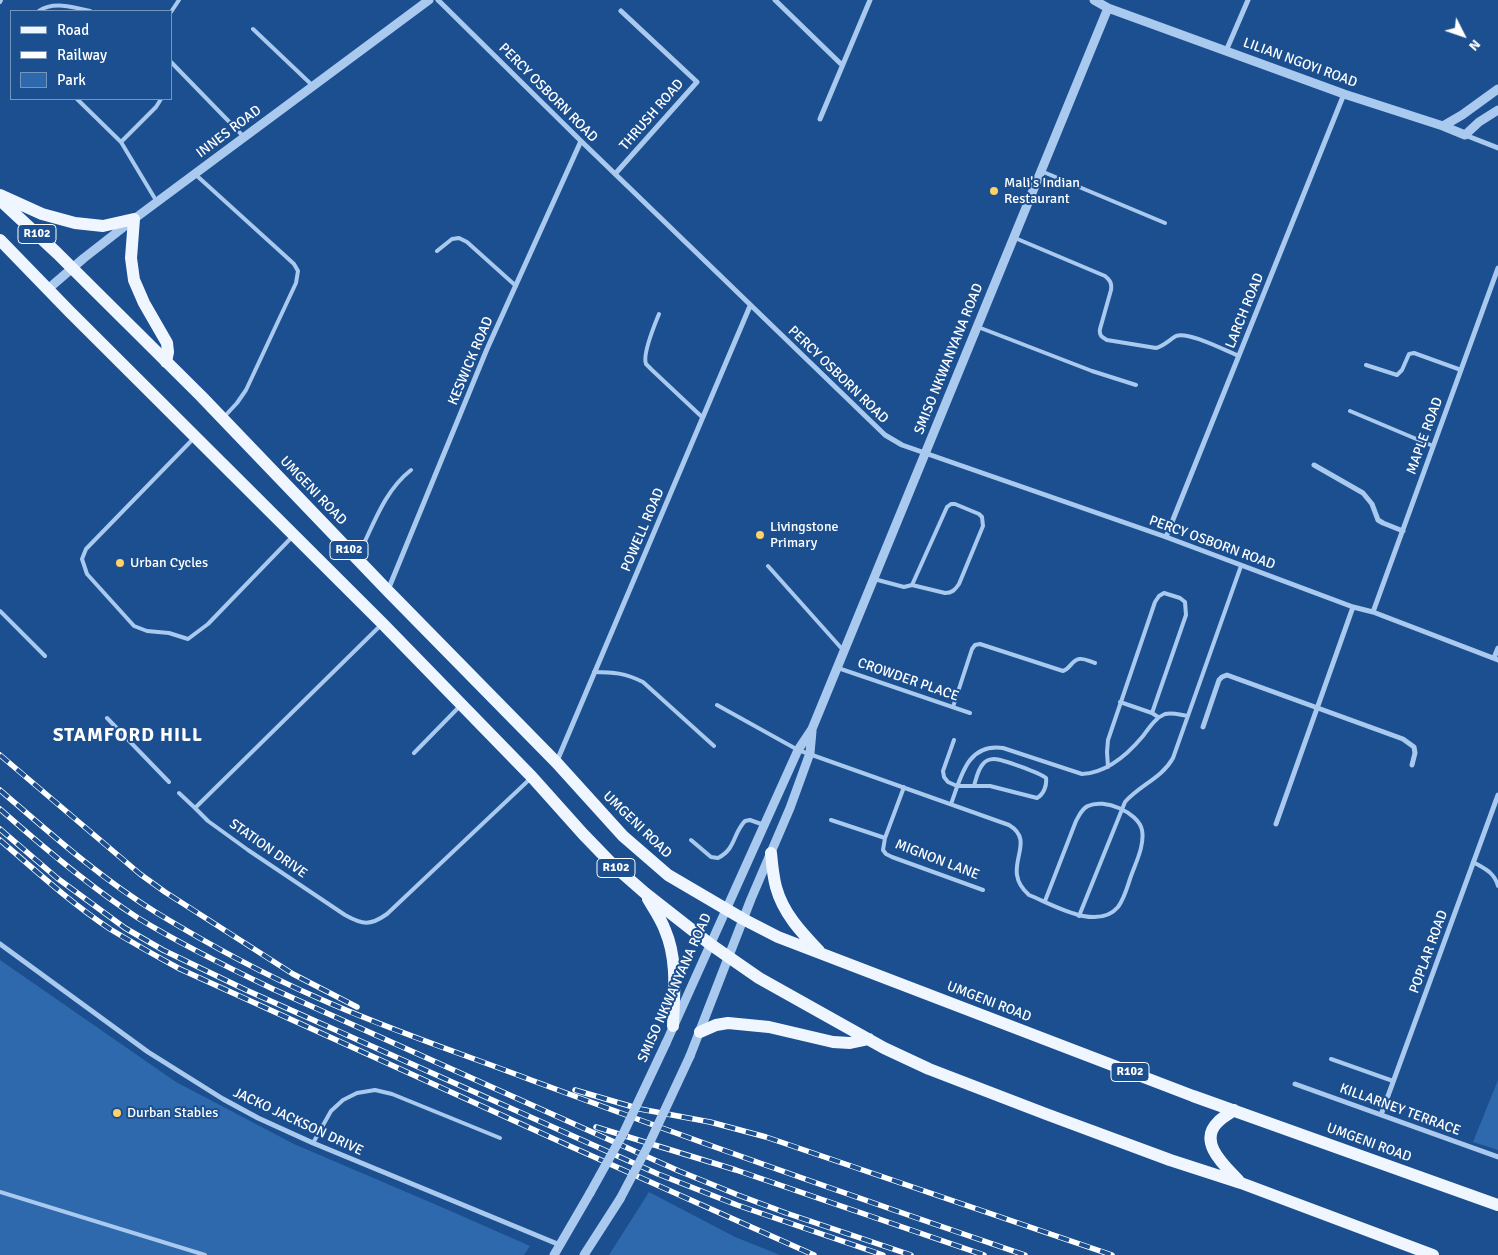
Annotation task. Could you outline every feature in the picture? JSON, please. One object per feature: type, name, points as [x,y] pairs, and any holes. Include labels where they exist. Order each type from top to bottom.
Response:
[{"type":"main road","points":[[0,195],[42,214],[75,223],[103,226],[134,219],[132,258],[134,280],[167,343],[166,362]]},
{"type":"main road","name":"UMGENI ROAD","points":[[0,200],[72,268],[223,418],[388,591],[556,762],[604,816],[668,876],[778,937],[824,956],[1234,1110],[1498,1205]]},
{"type":"main road","name":"R102","points":[[0,240],[462,704],[613,865],[645,893],[710,944],[759,978],[884,1048],[938,1072],[1170,1160],[1241,1182],[1433,1255]]},
{"type":"main road","points":[[771,853],[776,887],[783,907],[795,925],[824,956]]},
{"type":"main road","points":[[645,893],[665,930],[672,956],[675,985],[673,1026]]},
{"type":"main road","points":[[700,1032],[728,1022],[770,1027],[833,1042],[850,1043],[869,1039]]},
{"type":"main road","points":[[1234,1110],[1214,1127],[1210,1134],[1210,1143],[1219,1159],[1241,1182]]},
{"type":"street","name":"INNES ROAD","points":[[48,289],[134,219],[429,0]]},
{"type":"street","name":"PERCY OSBORN ROAD","points":[[438,0],[750,306],[885,435],[902,445],[1166,537],[1496,659]]},
{"type":"street","points":[[775,0],[842,65]]},
{"type":"street","points":[[820,119],[870,0]]},
{"type":"street","name":"LILIAN NGOYI ROAD","points":[[1094,0],[1109,4],[1226,51],[1344,94],[1443,126],[1498,148]]},
{"type":"street","points":[[1226,51],[1248,0]]},
{"type":"street","name":"SMISO NKWANYANA ROAD","points":[[554,1255],[624,1132],[798,750],[812,728],[1109,4]]},
{"type":"street","name":"THRUSH ROAD","points":[[615,174],[697,82],[621,11]]},
{"type":"street","points":[[1443,126],[1498,89]]},
{"type":"street","name":"LARCH ROAD","points":[[1166,537],[1344,94]]},
{"type":"street","points":[[1465,135],[1478,122],[1498,110]]},
{"type":"street","name":"KESWICK ROAD","points":[[388,591],[488,350],[581,141]]},
{"type":"street","name":"MAPLE ROAD","points":[[1373,612],[1498,268]]},
{"type":"street","name":"POWELL ROAD","points":[[556,762],[750,306]]},
{"type":"street","points":[[1314,465],[1363,493],[1372,504],[1378,520],[1403,531]]},
{"type":"street","points":[[1276,824],[1353,607]]},
{"type":"street","points":[[1496,659],[1498,648]]},
{"type":"street","points":[[1203,727],[1219,680],[1227,675],[1410,742],[1414,747],[1412,765]]},
{"type":"street","name":"SMISO NKWANYANA ROAD","points":[[584,1255],[620,1198],[650,1144],[690,1056],[743,919],[790,808],[810,753],[812,728]]},
{"type":"street","name":"POPLAR ROAD","points":[[1381,1116],[1498,795]]},
{"type":"street","name":"JACKO JACKSON DRIVE","points":[[0,944],[148,1052],[183,1075],[258,1118],[314,1144],[560,1245]]},
{"type":"street","name":"KILLARNEY TERRACE","points":[[1295,1084],[1498,1157]]},
{"type":"lane","points":[[172,10],[179,0]]},
{"type":"lane","points":[[40,10],[52,6],[84,10]]},
{"type":"lane","points":[[253,29],[313,86]]},
{"type":"lane","points":[[172,63],[245,138]]},
{"type":"lane","points":[[78,100],[121,142],[157,202]]},
{"type":"lane","points":[[121,142],[156,107],[160,100]]},
{"type":"lane","points":[[1041,172],[1165,223]]},
{"type":"lane","points":[[195,175],[282,252],[298,271],[296,283],[251,381],[237,403],[223,418]]},
{"type":"lane","points":[[437,251],[452,239],[459,238],[467,242],[516,286]]},
{"type":"lane","points":[[1014,238],[1105,276],[1110,280],[1112,284],[1111,290],[1100,329],[1102,338],[1156,348],[1161,347],[1175,336],[1182,335],[1192,337],[1239,356]]},
{"type":"lane","points":[[659,314],[647,349],[646,364],[702,417]]},
{"type":"lane","points":[[976,326],[1092,371],[1136,385]]},
{"type":"lane","points":[[1366,365],[1397,375],[1402,370],[1409,354],[1414,352],[1461,370]]},
{"type":"lane","points":[[1350,411],[1434,446]]},
{"type":"lane","points":[[195,437],[86,549],[82,559],[87,574],[134,626],[147,632],[188,638],[192,636],[208,624],[294,535]]},
{"type":"lane","points":[[357,558],[389,494],[402,477],[411,470]]},
{"type":"lane","points":[[874,579],[904,587],[912,585],[945,593],[955,590],[983,526],[982,517],[979,514],[955,504],[947,507],[912,585]]},
{"type":"lane","points":[[768,566],[845,651]]},
{"type":"lane","points":[[1079,916],[1122,808],[1130,796],[1160,775],[1169,765],[1241,566]]},
{"type":"lane","points":[[1108,767],[1108,740],[1120,702],[1155,602],[1164,593],[1180,598],[1185,602],[1186,615],[1152,713]]},
{"type":"lane","points":[[0,611],[44,656]]},
{"type":"lane","points":[[194,808],[382,623]]},
{"type":"lane","points":[[953,707],[975,645],[980,644],[1063,671],[1068,670],[1081,658],[1095,663]]},
{"type":"lane","name":"CROWDER PLACE","points":[[838,668],[970,713]]},
{"type":"lane","points":[[594,672],[619,673],[643,682],[714,746]]},
{"type":"lane","points":[[1120,702],[1152,713],[1158,717]]},
{"type":"lane","points":[[414,753],[462,704]]},
{"type":"lane","points":[[717,705],[798,750],[1009,825],[1020,834],[1021,841],[1016,874],[1023,890],[1029,895],[1079,916],[1101,917],[1112,913],[1119,906],[1124,897],[1142,844],[1140,824],[1122,808],[1100,804],[1088,806],[1084,809],[1076,821],[1045,901]]},
{"type":"lane","points":[[951,804],[964,768],[978,752],[987,748],[1003,748],[1082,774],[1091,773],[1108,767],[1138,743],[1158,717],[1173,713],[1188,716]]},
{"type":"lane","points":[[107,718],[169,782]]},
{"type":"lane","points":[[954,740],[943,771],[944,777],[948,782],[957,786],[974,786],[990,786],[1037,798],[1042,795],[1047,782],[1043,775],[994,759],[984,762],[974,786]]},
{"type":"lane","name":"STATION DRIVE","points":[[179,793],[208,821],[248,850],[345,915],[357,922],[367,924],[387,914],[532,777]]},
{"type":"lane","name":"MIGNON LANE","points":[[904,787],[885,838],[883,850],[886,854],[983,890]]},
{"type":"lane","points":[[691,840],[711,857],[718,858],[730,849],[745,820],[764,825]]},
{"type":"lane","points":[[831,820],[885,838]]},
{"type":"lane","points":[[1473,862],[1489,871],[1496,878],[1498,886]]},
{"type":"lane","points":[[1331,1059],[1394,1081]]},
{"type":"lane","points":[[314,1144],[331,1111],[343,1100],[357,1093],[375,1090],[392,1094],[500,1138]]},
{"type":"lane","points":[[0,1192],[205,1255]]},
{"type":"green space","name":"Durban Stables","points":[[0,960],[176,1082],[294,1144],[530,1246],[524,1255],[0,1255]]},
{"type":"green space","points":[[1498,1080],[1498,1150],[1473,1142]]},
{"type":"green space","points":[[649,1192],[735,1237],[780,1255],[609,1255]]},
{"type":"railway","points":[[0,755],[140,874],[165,892],[293,974],[357,1007]]},
{"type":"railway","points":[[0,790],[115,885],[176,925],[297,989],[397,1030],[593,1103],[901,1213],[1025,1255]]},
{"type":"railway","points":[[0,809],[67,866],[138,918],[205,955],[273,989],[679,1171],[786,1213],[911,1255]]},
{"type":"railway","points":[[0,829],[57,878],[125,928],[163,950],[246,990],[658,1174],[737,1205],[883,1255]]},
{"type":"railway","points":[[0,840],[96,919],[180,969],[814,1255]]},
{"type":"railway","points":[[575,1090],[640,1109],[710,1122],[766,1137],[1112,1255]]},
{"type":"railway","points":[[596,1127],[736,1170],[984,1255]]},
{"type":"place","name":"Mali's Indian Restaurant","points":[[994,191]]},
{"type":"place","name":"Livingstone Primary","points":[[760,535]]},
{"type":"place","name":"Urban Cycles","points":[[120,563]]},
{"type":"place","name":"Durban Stables","points":[[117,1113]]},
{"type":"district","name":"STAMFORD HILL","points":[[128,736]]}]
